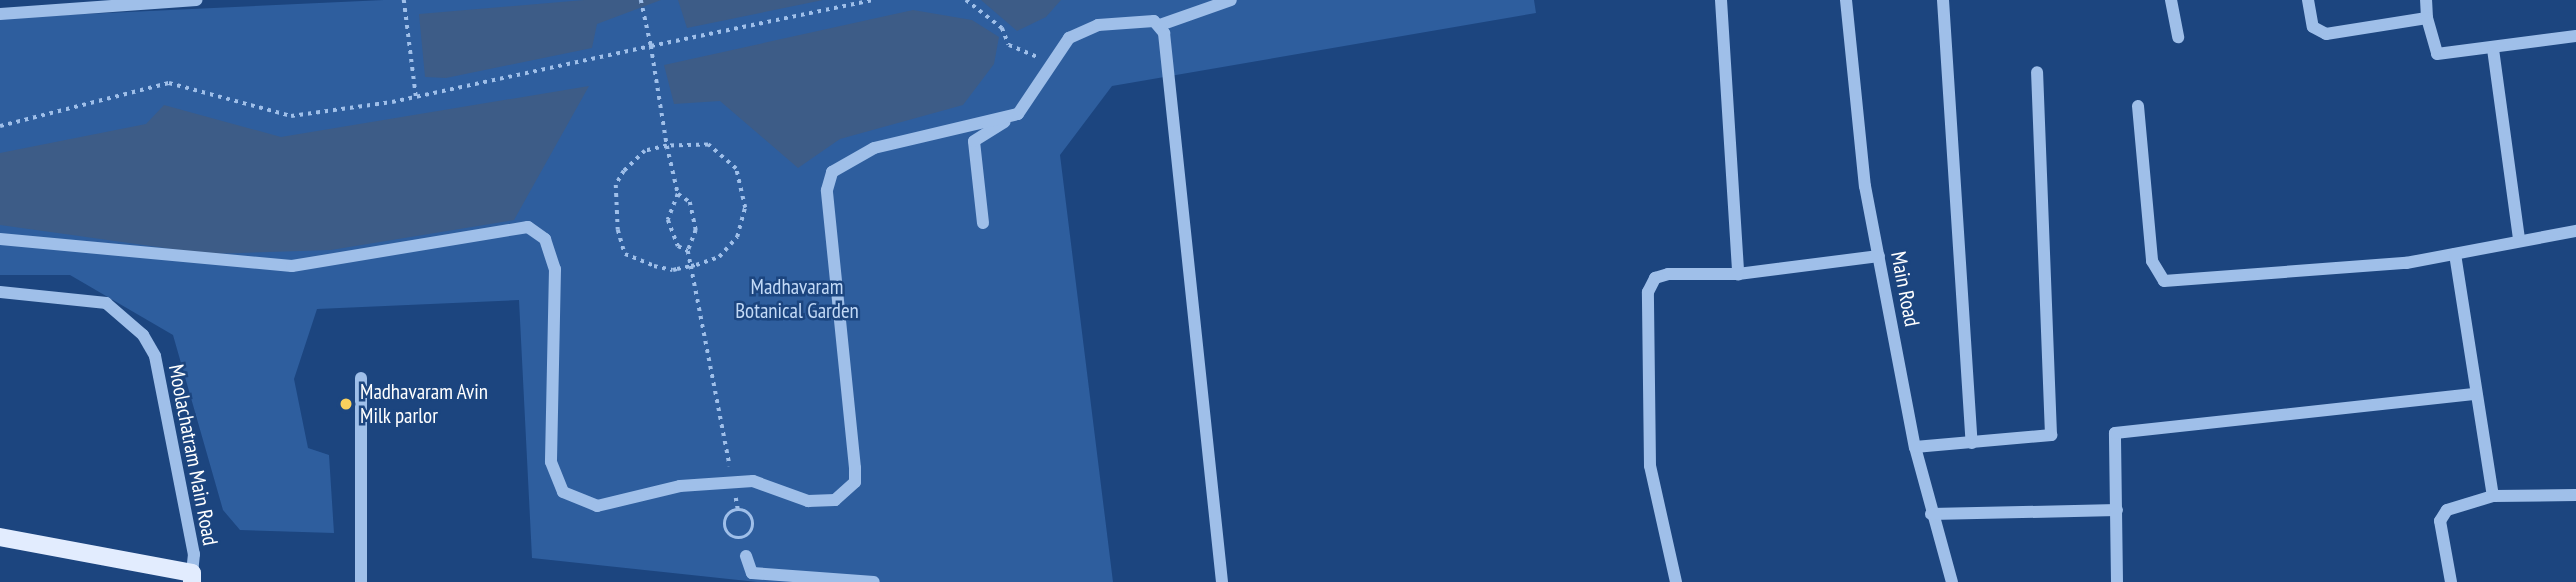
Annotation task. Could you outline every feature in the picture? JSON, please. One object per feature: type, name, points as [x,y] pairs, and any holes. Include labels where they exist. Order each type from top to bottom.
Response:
[{"type":"main road","points":[[0,537],[192,578]]},
{"type":"street","points":[[0,14],[197,0]]},
{"type":"street","points":[[984,223],[974,141],[1018,114],[1081,31],[1144,18],[1160,25],[1231,0]]},
{"type":"street","points":[[1721,0],[1738,274]]},
{"type":"street","name":"Main Road","points":[[1846,0],[1865,186],[1916,447],[1931,514],[1952,582]]},
{"type":"street","points":[[1943,0],[1972,443]]},
{"type":"street","points":[[2171,0],[2178,37]]},
{"type":"street","points":[[2308,0],[2321,34],[2427,18]]},
{"type":"street","points":[[2426,0],[2435,53],[2493,49],[2576,36]]},
{"type":"street","points":[[1160,25],[1222,582]]},
{"type":"street","points":[[2493,49],[2519,240]]},
{"type":"street","points":[[1916,447],[2051,435],[2036,72]]},
{"type":"street","points":[[2138,106],[2152,261],[2164,281],[2455,254],[2576,231]]},
{"type":"street","points":[[0,239],[292,266],[528,227],[545,239],[555,270],[551,462],[563,492],[597,506],[680,486],[764,482],[820,502],[835,500],[855,482],[827,190],[832,172],[874,148],[1018,114]]},
{"type":"street","points":[[2455,254],[2493,496]]},
{"type":"street","points":[[1676,582],[1650,467],[1648,292],[1655,278],[1668,274],[1738,274],[1879,256]]},
{"type":"street","name":"Moolachatram Main Road","points":[[0,292],[106,303],[143,335],[155,356],[194,554],[192,578]]},
{"type":"street","points":[[361,378],[361,582]]},
{"type":"street","points":[[2117,582],[2115,433],[2476,394]]},
{"type":"street","points":[[2451,582],[2442,515],[2493,496],[2576,495]]},
{"type":"street","points":[[1931,514],[2117,510]]},
{"type":"street","points":[[746,556],[752,573],[874,582]]},
{"type":"path","points":[[404,0],[415,97]]},
{"type":"path","points":[[641,0],[678,194],[690,202],[696,230],[688,251],[738,509],[753,522],[742,538],[725,526],[738,509]]},
{"type":"path","points":[[0,126],[169,83],[290,116],[415,97],[874,0]]},
{"type":"path","points":[[966,0],[1002,28],[1009,45],[1054,64]]},
{"type":"path","points":[[694,142],[719,151],[736,169],[745,208],[737,237],[719,257],[691,266],[654,267],[625,254],[618,230],[616,185],[624,171],[645,151],[667,146],[694,142]]},
{"type":"path","points":[[678,194],[667,210],[668,220],[677,246],[688,251]]},
{"type":"green space","name":"Madhavaram Botanical Garden","points":[[384,0],[1534,0],[1536,13],[1112,86],[1060,155],[1113,582],[757,582],[532,558],[519,300],[317,309],[294,379],[308,448],[329,455],[334,533],[240,530],[223,510],[173,335],[70,275],[0,275],[0,18]]},
{"type":"shaded area","points":[[584,0],[661,0],[597,24],[592,48],[446,78],[425,77],[419,14]]},
{"type":"shaded area","points":[[678,0],[823,0],[687,28]]},
{"type":"shaded area","points":[[981,0],[1061,0],[1046,17],[1017,31]]},
{"type":"shaded area","points":[[913,10],[972,20],[999,37],[994,64],[963,105],[840,139],[798,168],[720,101],[674,104],[664,65]]},
{"type":"shaded area","points":[[589,86],[514,220],[331,250],[208,254],[0,225],[0,153],[146,124],[164,105],[281,137]]},
{"type":"place","name":"Madhavaram Avin Milk parlor","points":[[346,404]]}]
